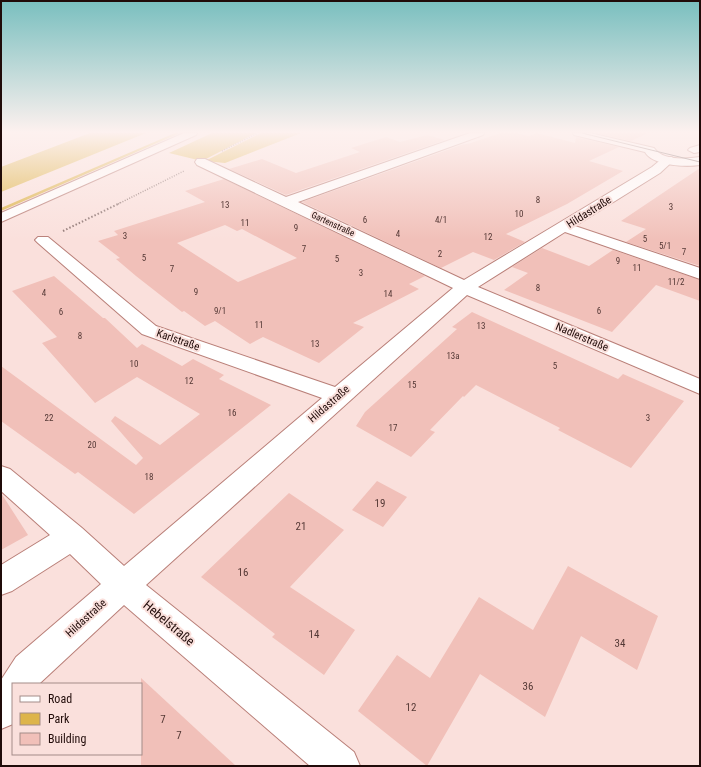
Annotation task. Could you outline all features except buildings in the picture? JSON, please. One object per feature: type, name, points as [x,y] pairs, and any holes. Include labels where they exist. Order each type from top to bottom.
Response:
[{"type":"main road","points":[[1,218],[112,169]]},
{"type":"main road","name":"Gartenstraße","points":[[215,169],[465,287]]},
{"type":"main road","points":[[286,202],[378,169]]},
{"type":"main road","name":"Hildastraße","points":[[19,683],[28,669],[338,396],[465,287],[657,169]]},
{"type":"main road","points":[[564,227],[700,274]]},
{"type":"main road","name":"Karlstraße","points":[[42,240],[149,330],[338,396]]},
{"type":"main road","name":"Nadlerstraße","points":[[465,287],[700,387]]},
{"type":"main road","name":"Hebelstraße","points":[[1,476],[72,537],[123,585],[340,766]]},
{"type":"main road","points":[[1,581],[72,537]]},
{"type":"main road","points":[[1,711],[12,694]]},
{"type":"path","points":[[42,240],[187,169]]},
{"type":"green space","points":[[1,169],[58,169],[1,192]]},
{"type":"green space","points":[[92,169],[98,169],[1,211],[1,208]]}]
